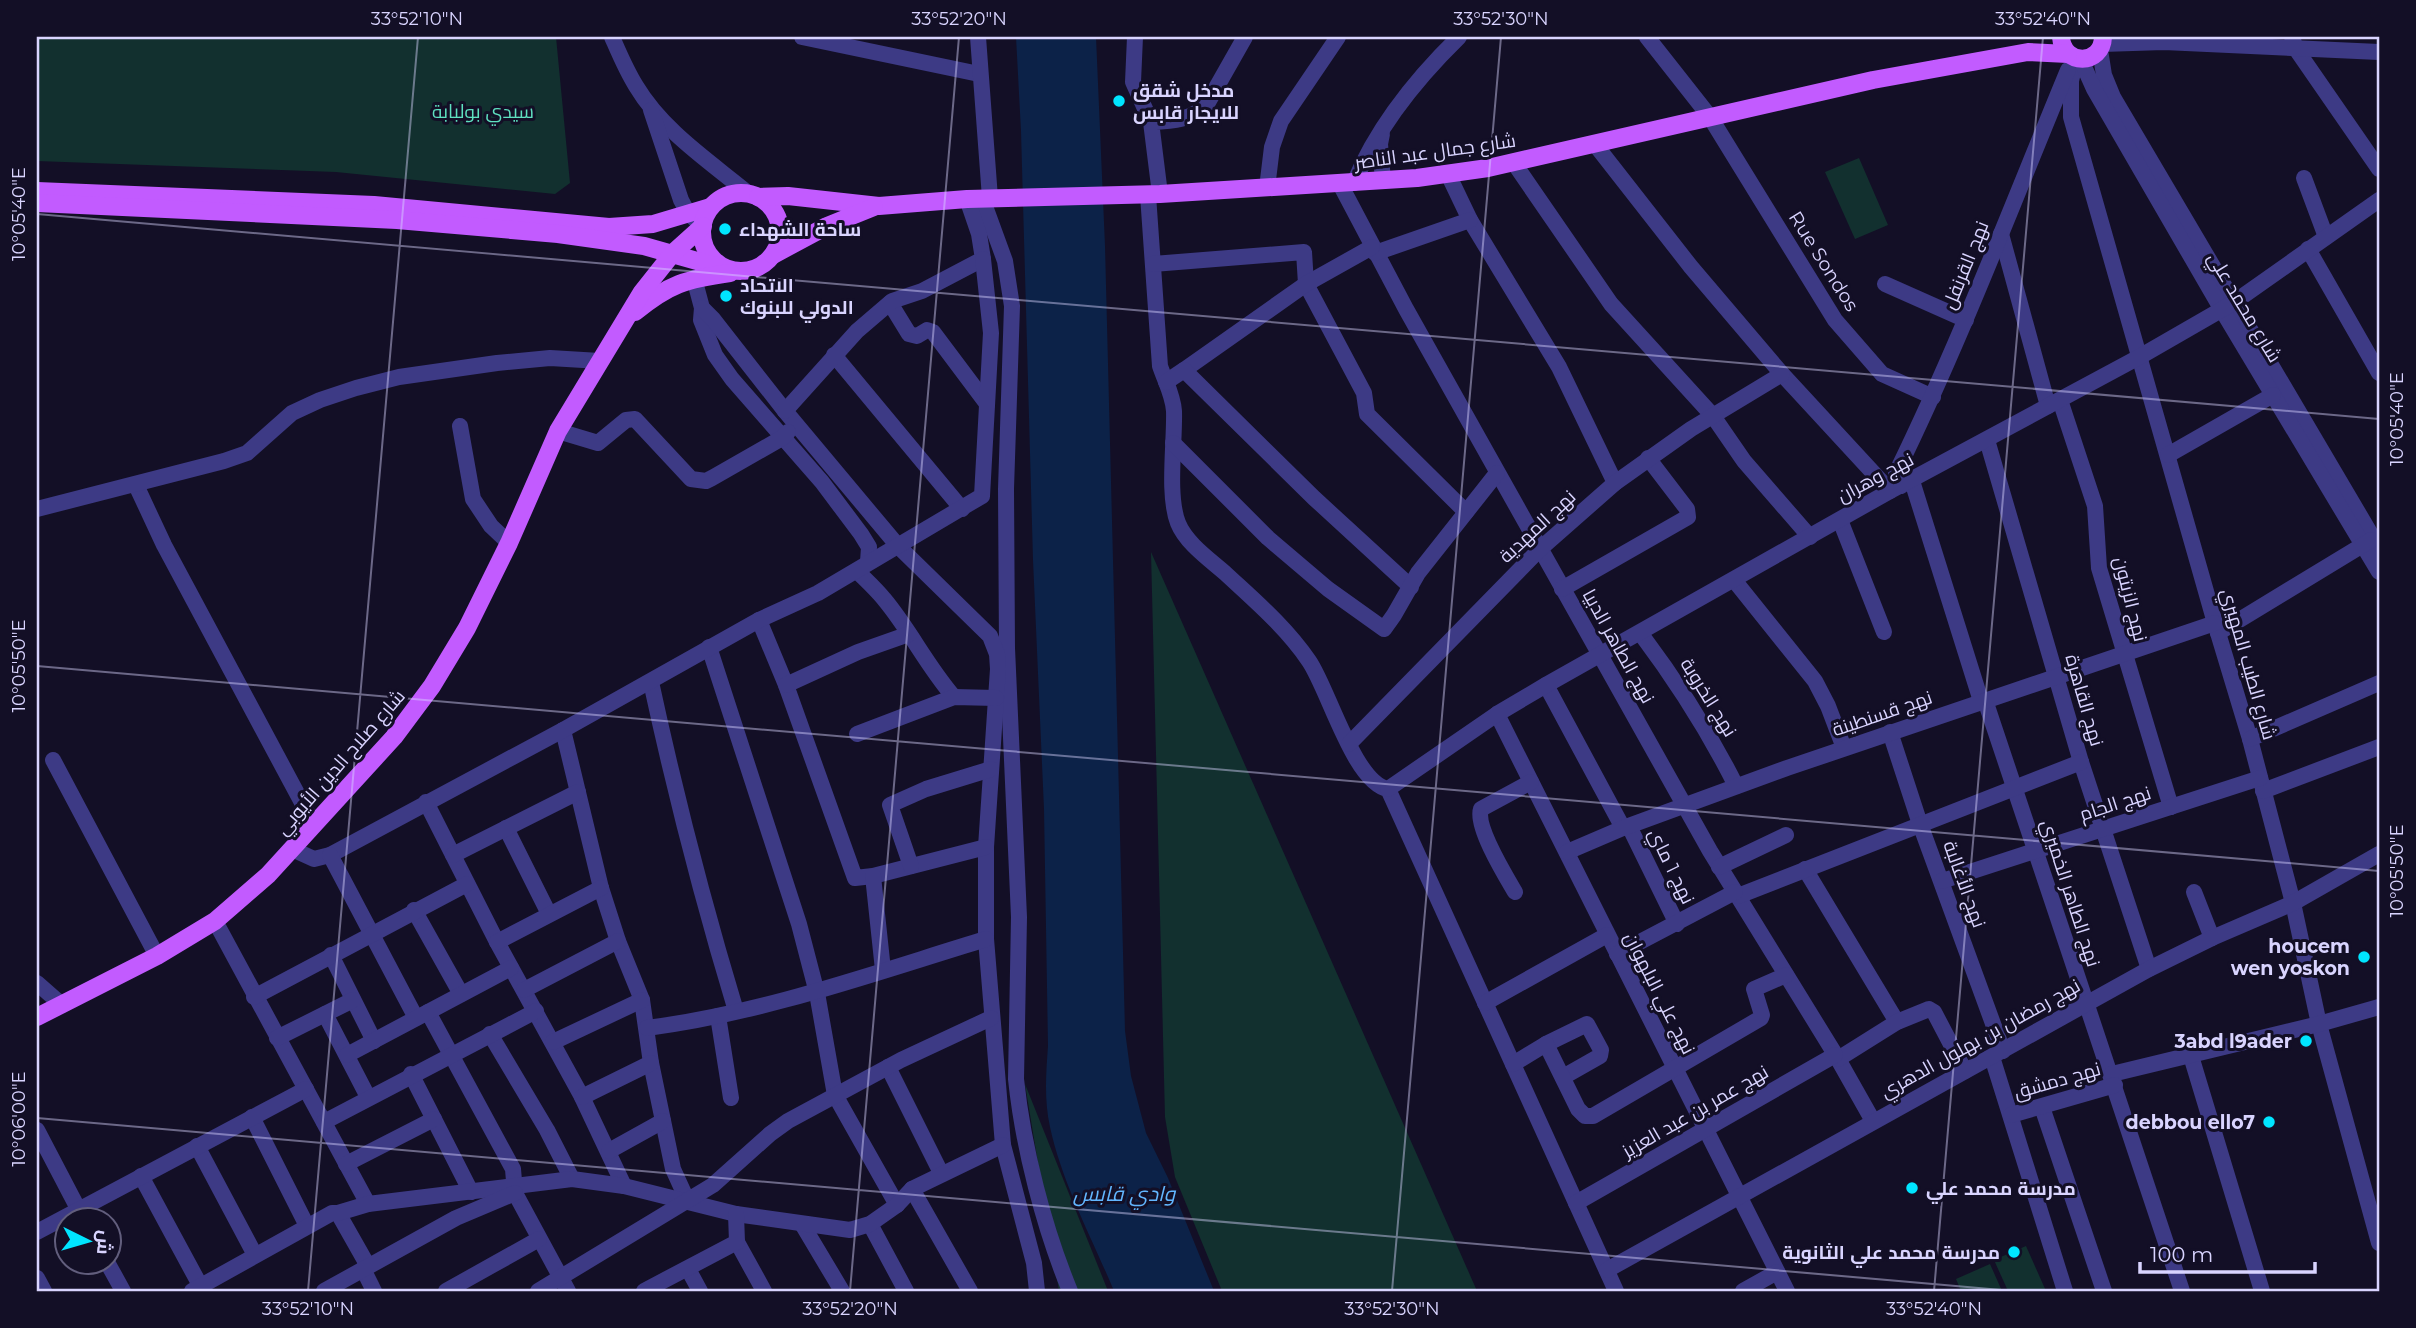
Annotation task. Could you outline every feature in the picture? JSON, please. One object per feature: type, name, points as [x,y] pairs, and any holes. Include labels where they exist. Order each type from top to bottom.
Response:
[{"type":"main road","name":"شارع جمال عبد الناصر","points":[[2028,52],[2053,37]]},
{"type":"main road","points":[[2061,37],[2062,44],[2074,58],[2095,55],[2103,41]]},
{"type":"main road","name":"شارع جمال عبد الناصر","points":[[879,206],[986,198],[1147,195],[1347,184],[1448,174],[1514,163],[1872,80],[2028,52],[2074,58]]},
{"type":"main road","points":[[37,191],[374,205],[609,227],[653,224],[710,207],[724,197],[737,193],[879,206]]},
{"type":"main road","points":[[754,195],[775,212],[779,223],[779,245],[773,255]]},
{"type":"main road","points":[[37,203],[397,220],[572,236],[644,246],[735,271],[759,267],[773,255],[827,226],[879,206]]},
{"type":"main road","points":[[710,207],[703,226],[705,248],[711,257],[735,271]]},
{"type":"main road","name":"شارع صلاح الدين الأيوبي","points":[[37,1017],[157,956],[215,921],[268,875],[394,737],[432,686],[467,628],[509,543],[558,430],[642,292],[673,253],[703,226]]},
{"type":"main road","name":"شارع صلاح الدين الأيوبي","points":[[624,321],[666,288],[694,278],[735,271]]},
{"type":"street","points":[[612,37],[636,86],[649,104],[687,145],[754,195]]},
{"type":"street","points":[[802,37],[979,74]]},
{"type":"street","points":[[978,37],[986,198],[1005,261],[1012,306],[1006,489],[1007,648],[1019,917],[1016,1079],[1018,1105],[1034,1176],[1070,1291]]},
{"type":"street","points":[[1135,37],[1133,82],[1151,122],[1147,195],[1160,366],[1174,411],[1175,506],[1180,527],[1197,547],[1277,621],[1300,649],[1315,671],[1327,702],[1371,780],[1381,788],[1388,789],[1616,1291]]},
{"type":"street","points":[[1151,122],[1186,118],[1201,112],[1245,37]]},
{"type":"street","points":[[1268,188],[1272,147],[1281,121],[1338,37]]},
{"type":"street","points":[[1347,184],[1383,128],[1432,64],[1459,37]]},
{"type":"street","name":"Rue Sondos","points":[[1647,37],[1710,117],[1835,320],[1882,373],[1933,397]]},
{"type":"street","points":[[2103,41],[2294,43],[2379,52]]},
{"type":"street","name":"شارع محمد علي","points":[[2103,41],[2104,75],[2113,97],[2273,395],[2374,542]]},
{"type":"street","points":[[2294,43],[2379,169]]},
{"type":"street","name":"شارع الطيب المهيري","points":[[2074,58],[2071,117],[2250,739],[2292,903],[2319,1024],[2379,1243]]},
{"type":"street","name":"نهج القرنفل","points":[[1901,486],[1896,473],[1933,397],[2074,58]]},
{"type":"street","name":"شارع محمد علي","points":[[2074,58],[2374,542],[2379,572]]},
{"type":"street","points":[[649,104],[681,200],[688,213],[703,226]]},
{"type":"street","points":[[1383,128],[1380,144],[1383,181]]},
{"type":"street","points":[[1594,143],[1691,267],[1782,374],[1901,486]]},
{"type":"street","points":[[1514,163],[1611,304],[1713,416],[1744,461],[1810,537]]},
{"type":"street","points":[[1448,174],[1470,220],[1559,368],[1615,483]]},
{"type":"street","points":[[2304,178],[2326,237]]},
{"type":"street","name":"نهج الطاهر الدبيا","points":[[1347,184],[1374,250],[1562,589],[1719,867],[1873,1121]]},
{"type":"street","points":[[292,849],[314,859],[330,855],[651,682],[759,620],[818,593],[982,496],[991,315],[979,234],[986,198]]},
{"type":"street","name":"نهج وهران","points":[[1388,789],[1497,714],[1546,685],[2227,307],[2379,200]]},
{"type":"street","points":[[1166,382],[1306,284],[1374,250],[1470,220]]},
{"type":"street","name":"نهج الزيتون","points":[[2001,234],[2054,403],[2095,506],[2099,568],[2171,807]]},
{"type":"street","points":[[2308,249],[2379,373]]},
{"type":"street","points":[[1153,264],[1304,252],[1306,284],[1363,393],[1367,414],[1466,512]]},
{"type":"street","points":[[785,411],[857,331],[890,303],[922,291],[983,259]]},
{"type":"street","points":[[694,278],[702,308],[701,320],[715,355],[862,534],[869,547],[863,566]]},
{"type":"street","points":[[1885,284],[1966,320]]},
{"type":"street","points":[[890,303],[909,334],[917,336],[927,330],[935,334],[987,404]]},
{"type":"street","points":[[702,308],[898,546],[990,636],[997,662],[986,847],[986,939],[991,1018],[1003,1145],[1034,1263],[1037,1291]]},
{"type":"street","points":[[834,355],[962,509]]},
{"type":"street","points":[[37,509],[136,485],[247,453],[292,414],[320,400],[356,388],[412,375],[497,363],[550,358],[600,362]]},
{"type":"street","points":[[1184,370],[1304,489],[1411,587]]},
{"type":"street","name":"نهج المهدية","points":[[1349,744],[1540,549],[1615,483],[1648,458],[1782,374]]},
{"type":"street","points":[[2168,454],[2273,395]]},
{"type":"street","points":[[558,430],[598,443],[626,420],[635,419],[691,479],[699,481],[712,478],[782,438],[796,424]]},
{"type":"street","points":[[460,426],[473,499],[492,526],[509,543]]},
{"type":"street","name":"نهج القاهرة","points":[[1987,440],[2081,762],[2149,969]]},
{"type":"street","points":[[1173,443],[1268,538],[1328,589],[1382,628],[1386,628],[1418,573],[1497,473]]},
{"type":"street","points":[[1562,589],[1688,517],[1687,509],[1648,458]]},
{"type":"street","points":[[136,485],[164,545],[314,825]]},
{"type":"street","name":"نهج الطاهر الخميري","points":[[1901,486],[1983,701],[2113,1079],[2182,1291]]},
{"type":"street","points":[[1839,520],[1884,632]]},
{"type":"street","name":"نهج قسنطينة","points":[[1567,852],[1684,805],[1890,732],[2123,653],[2217,628],[2374,542]]},
{"type":"street","points":[[863,566],[935,675],[954,696]]},
{"type":"street","points":[[1734,580],[1815,681],[1844,748]]},
{"type":"street","points":[[759,620],[786,685],[855,878],[873,876],[986,847]]},
{"type":"street","points":[[786,685],[858,652],[909,634]]},
{"type":"street","name":"نهج الخروبة","points":[[1641,634],[1690,702],[1737,786]]},
{"type":"street","points":[[709,647],[799,924],[817,993],[835,1095],[897,1205]]},
{"type":"street","points":[[651,682],[674,788],[736,1011]]},
{"type":"street","points":[[2250,739],[2379,683]]},
{"type":"street","name":"نهج 1 ماي","points":[[1546,685],[1677,924]]},
{"type":"street","points":[[857,734],[954,696],[996,698]]},
{"type":"street","name":"نهج علي البلهوان","points":[[1497,714],[1787,1291]]},
{"type":"street","points":[[563,730],[601,888],[618,941],[642,1000],[650,1063],[673,1169],[688,1202]]},
{"type":"street","name":"نهج الأغالبة","points":[[1890,732],[1942,881],[1997,1054],[2011,1115],[2065,1291]]},
{"type":"street","name":"نهج الجام","points":[[1942,881],[2171,807],[2261,785],[2379,747]]},
{"type":"street","points":[[52,760],[157,956]]},
{"type":"street","points":[[1617,954],[1736,894],[2081,762]]},
{"type":"street","points":[[911,866],[890,805],[926,789],[991,769]]},
{"type":"street","points":[[1514,892],[1480,822],[1479,813],[1481,809],[1531,782]]},
{"type":"street","points":[[453,855],[578,792]]},
{"type":"street","points":[[426,802],[497,942],[582,1097],[624,1186]]},
{"type":"street","points":[[506,828],[549,914]]},
{"type":"street","points":[[1719,867],[1786,835]]},
{"type":"street","name":"نهج رمضان بن بهلول الدهري","points":[[1607,1270],[2149,969],[2292,903],[2379,854]]},
{"type":"street","points":[[330,855],[371,933],[422,1015],[452,1054],[513,1169],[515,1189],[565,1285]]},
{"type":"street","points":[[1805,869],[1897,1022]]},
{"type":"street","points":[[873,876],[883,970]]},
{"type":"street","points":[[254,997],[467,884]]},
{"type":"street","points":[[497,942],[601,888]]},
{"type":"street","points":[[2194,892],[2212,938]]},
{"type":"street","points":[[414,910],[461,994]]},
{"type":"street","points":[[215,921],[368,1205]]},
{"type":"street","points":[[1485,1003],[1607,935]]},
{"type":"street","points":[[647,1028],[718,1016],[817,993],[986,939]]},
{"type":"street","points":[[524,990],[618,941]]},
{"type":"street","points":[[331,955],[374,1041]]},
{"type":"street","points":[[347,1055],[511,968]]},
{"type":"street","points":[[1546,1044],[1581,1114],[1589,1117],[1761,1018],[1754,989],[1786,975]]},
{"type":"street","points":[[37,983],[62,1005]]},
{"type":"street","points":[[277,1038],[354,1000]]},
{"type":"street","points":[[553,1042],[642,1000]]},
{"type":"street","name":"نهج دمشق","points":[[2011,1115],[2042,1107],[2113,1079],[2191,1056],[2379,1007]]},
{"type":"street","name":"نهج عمر بن عبد العزيز","points":[[1576,1203],[1897,1022],[1926,1009],[1932,1010],[1965,1071]]},
{"type":"street","points":[[324,1122],[411,1074],[536,1011]]},
{"type":"street","points":[[325,1014],[368,1097]]},
{"type":"street","points":[[718,1016],[731,1098]]},
{"type":"street","points":[[538,1291],[565,1285],[688,1202],[721,1178],[780,1126],[888,1067],[991,1018]]},
{"type":"street","points":[[1513,1064],[1587,1024],[1601,1050],[1600,1056],[1563,1077]]},
{"type":"street","points":[[490,1034],[547,1130],[572,1179]]},
{"type":"street","points":[[2191,1056],[2262,1291]]},
{"type":"street","points":[[582,1097],[650,1063]]},
{"type":"street","points":[[888,1067],[941,1173]]},
{"type":"street","points":[[411,1074],[471,1192]]},
{"type":"street","points":[[93,1206],[141,1175],[306,1089]]},
{"type":"street","points":[[2042,1107],[2104,1291]]},
{"type":"street","points":[[252,1118],[307,1226]]},
{"type":"street","points":[[346,1164],[434,1119]]},
{"type":"street","points":[[609,1151],[663,1121]]},
{"type":"street","points":[[37,1130],[77,1206]]},
{"type":"street","points":[[141,1175],[197,1289],[331,1213],[368,1205],[515,1189],[572,1179],[624,1186],[736,1214],[850,1230],[870,1224],[897,1205],[912,1189],[1003,1145]]},
{"type":"street","points":[[197,1146],[255,1255]]},
{"type":"street","points":[[334,1289],[456,1218],[515,1189]]},
{"type":"street","points":[[912,1189],[970,1291]]},
{"type":"street","points":[[338,1213],[366,1268],[374,1291]]},
{"type":"street","points":[[736,1214],[737,1242],[764,1291]]},
{"type":"street","points":[[802,1224],[841,1291]]},
{"type":"street","points":[[870,1224],[906,1291]]},
{"type":"street","points":[[446,1291],[539,1239]]},
{"type":"street","points":[[644,1291],[737,1242]]},
{"type":"street","points":[[688,1269],[700,1291]]},
{"type":"street","points":[[1743,1291],[1777,1272]]},
{"type":"street","points":[[37,1278],[44,1291]]},
{"type":"green space","name":"سيدي بولبابة","points":[[37,37],[556,37],[570,183],[555,194],[336,172],[37,161]]},
{"type":"green space","points":[[1859,158],[1888,225],[1855,239],[1825,172]]},
{"type":"green space","points":[[1151,552],[1477,1291],[1222,1291],[1175,1177],[1165,1117]]},
{"type":"green space","points":[[1025,1084],[1108,1291],[1059,1291]]},
{"type":"green space","points":[[2026,1246],[2046,1291],[2008,1291],[1994,1260]]},
{"type":"green space","points":[[1990,1264],[2002,1291],[1961,1291],[1956,1279]]},
{"type":"water","name":"وادي قابس","points":[[1016,37],[1096,37],[1105,246],[1125,1031],[1131,1076],[1146,1133],[1168,1178],[1214,1291],[1114,1291],[1062,1169],[1048,1117],[1044,809]]},
{"type":"place","name":"مدخل شقق للايجار قابس","points":[[1119,101]]},
{"type":"place","name":"ساحة الشهداء","points":[[725,229]]},
{"type":"place","name":"الاتحاد الدولي للبنوك","points":[[726,296]]},
{"type":"place","name":"houcem wen yoskon","points":[[2364,957]]},
{"type":"place","name":"3abd l9ader","points":[[2306,1041]]},
{"type":"place","name":"debbou ello7","points":[[2269,1122]]},
{"type":"place","name":"مدرسة محمد علي","points":[[1912,1188]]},
{"type":"place","name":"مدرسة محمد علي الثانوية","points":[[2014,1252]]}]
